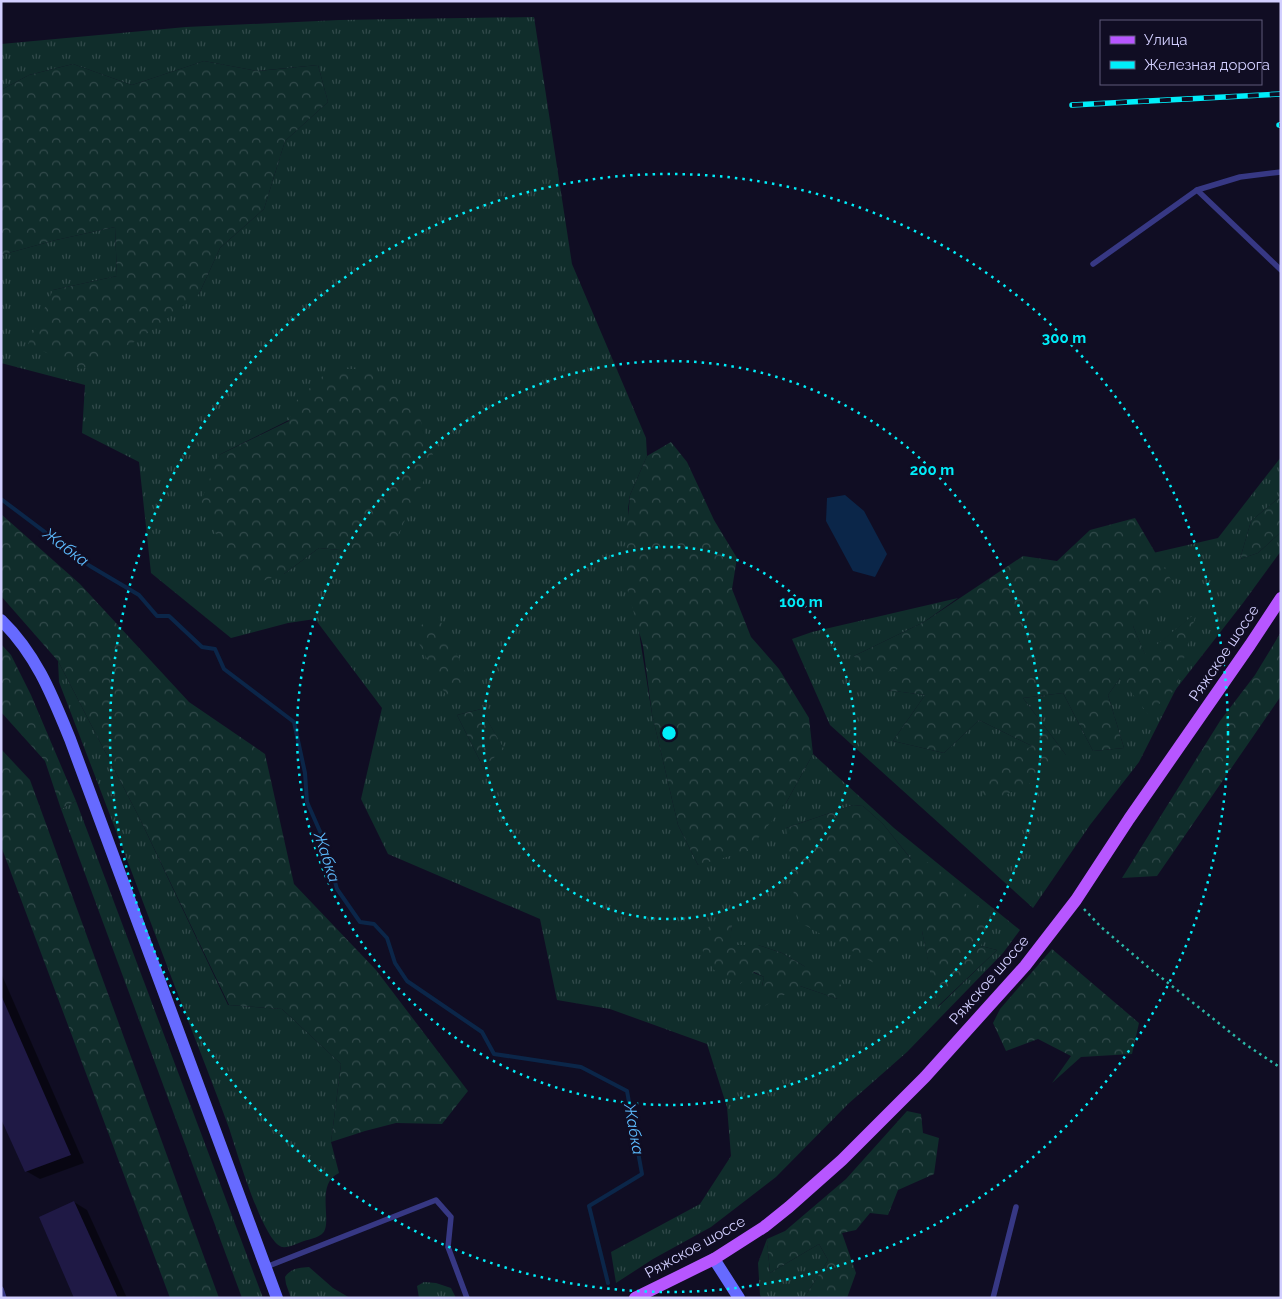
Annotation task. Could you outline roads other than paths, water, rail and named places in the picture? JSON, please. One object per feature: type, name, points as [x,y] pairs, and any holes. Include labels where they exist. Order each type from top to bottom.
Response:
[{"type":"main road","name":"Ряжское шоссе","points":[[635,1298],[714,1259],[764,1227],[842,1160],[925,1078],[1024,966],[1076,900],[1128,819],[1281,598]]},
{"type":"street","points":[[1,620],[20,641],[50,690],[277,1298]]},
{"type":"street","points":[[714,1259],[739,1298]]},
{"type":"lane","points":[[1093,264],[1197,190],[1240,177],[1281,172]]},
{"type":"lane","points":[[1197,190],[1281,270]]},
{"type":"lane","points":[[266,1266],[436,1200],[451,1217],[448,1247],[467,1298]]},
{"type":"lane","points":[[993,1298],[1016,1207]]},
{"type":"lane","points":[[1,1290],[4,1298]]},
{"type":"water","points":[[845,495],[864,511],[887,554],[875,577],[853,571],[826,521],[827,498]]},
{"type":"waterway","name":"Жабка","points":[[1,499],[90,566],[139,595],[157,616],[169,616],[202,647],[215,649],[224,669],[294,722],[305,773],[307,802],[322,836],[337,889],[360,922],[374,924],[387,938],[395,963],[407,981],[482,1032],[494,1054],[581,1067],[627,1091],[642,1174],[589,1206],[608,1283]]},
{"type":"railway","points":[[1072,105],[1281,94]]}]
